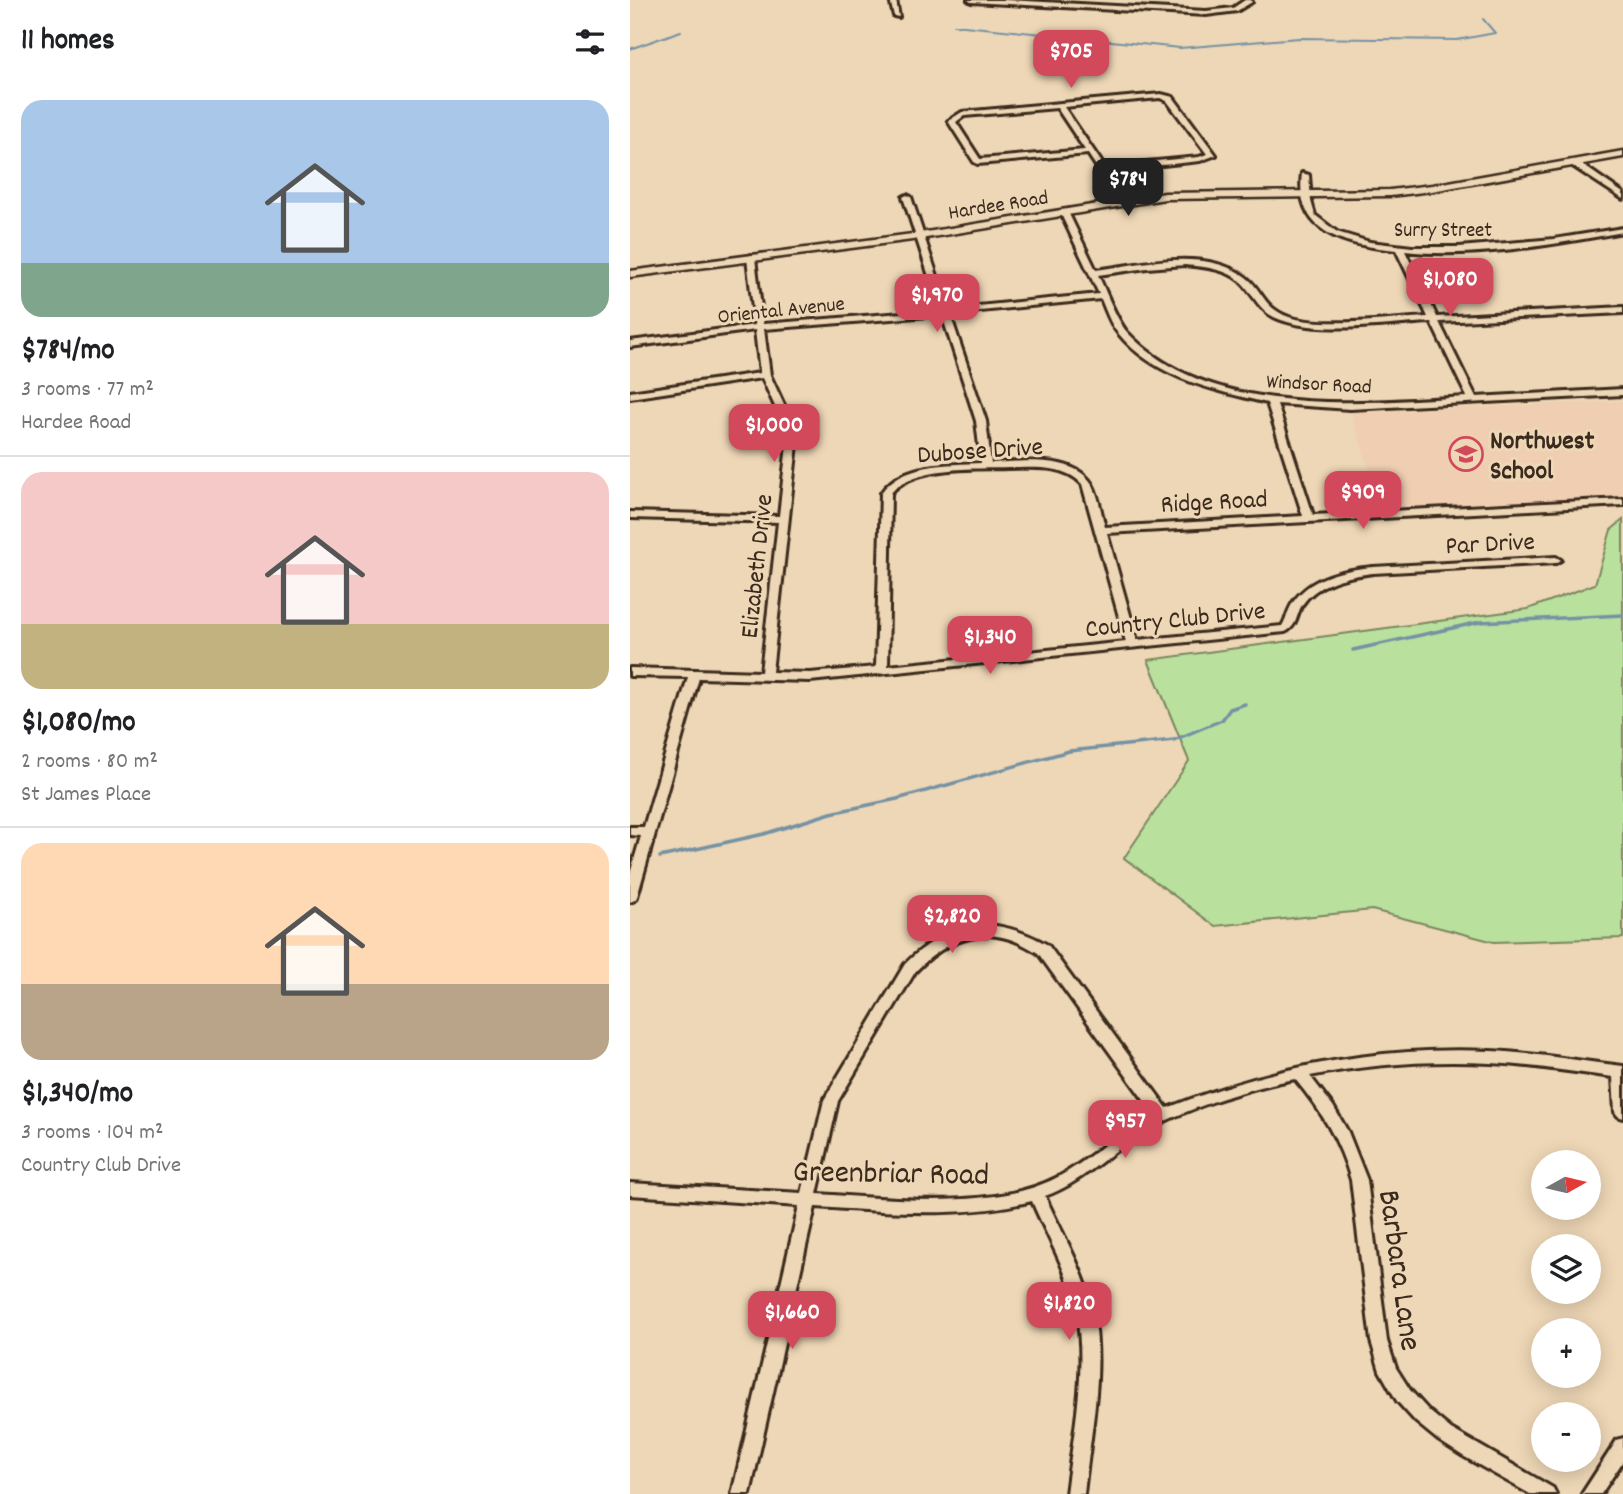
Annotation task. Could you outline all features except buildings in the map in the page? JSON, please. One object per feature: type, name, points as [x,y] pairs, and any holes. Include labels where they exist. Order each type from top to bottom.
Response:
[{"type":"street","points":[[892,0],[897,16]]},
{"type":"street","points":[[971,0],[1206,13],[1235,10],[1248,1]]},
{"type":"street","points":[[1090,152],[978,162],[952,121],[962,114],[1166,97],[1212,155],[1200,159],[1102,169]]},
{"type":"street","points":[[1059,105],[1124,202]]},
{"type":"street","name":"Hardee Road","points":[[630,274],[920,236],[1124,202],[1183,195],[1372,194],[1416,190],[1623,154]]},
{"type":"street","points":[[1574,163],[1623,197]]},
{"type":"street","name":"Surry Street","points":[[1305,175],[1309,212],[1326,228],[1354,241],[1399,250],[1539,245],[1623,230]]},
{"type":"street","points":[[907,197],[981,421],[987,467]]},
{"type":"street","name":"Windsor Road","points":[[1064,212],[1121,331],[1132,343],[1167,369],[1213,387],[1271,401],[1350,406],[1623,391]]},
{"type":"street","points":[[1399,250],[1473,400]]},
{"type":"street","name":"Elizabeth Drive","points":[[751,258],[765,375],[793,435],[766,677]]},
{"type":"street","points":[[1093,273],[1182,263],[1205,264],[1240,276],[1269,310],[1297,322],[1321,325],[1623,310]]},
{"type":"street","name":"Oriental Avenue","points":[[630,344],[758,327],[946,313],[1103,296]]},
{"type":"street","points":[[630,395],[765,375]]},
{"type":"street","points":[[1271,401],[1310,518]]},
{"type":"street","name":"Dubose Drive","points":[[882,671],[886,493],[901,479],[919,472],[1038,464],[1072,471],[1086,481],[1133,645]]},
{"type":"street","name":"Ridge Road","points":[[1100,530],[1623,502]]},
{"type":"street","points":[[630,515],[783,519]]},
{"type":"street","name":"Par Drive","points":[[1285,629],[1290,624],[1297,604],[1306,594],[1343,575],[1373,570],[1556,560]]},
{"type":"street","name":"Country Club Drive","points":[[630,672],[810,677],[1285,629]]},
{"type":"street","points":[[630,897],[694,675]]},
{"type":"street","points":[[630,831],[648,832]]},
{"type":"street","points":[[741,1494],[831,1100],[916,961],[939,941],[960,933],[983,929],[1006,931],[1026,938],[1043,949],[1164,1116]]},
{"type":"street","name":"Greenbriar Road","points":[[630,1189],[946,1206],[997,1201],[1036,1194],[1078,1175],[1120,1140],[1164,1116],[1247,1086],[1299,1073],[1358,1063],[1451,1057],[1538,1060],[1622,1072]]},
{"type":"street","points":[[1622,1072],[1623,1112]]},
{"type":"street","name":"Barbara Lane","points":[[1299,1073],[1324,1103],[1341,1130],[1354,1159],[1379,1341],[1382,1356],[1395,1385],[1415,1412],[1443,1435],[1547,1494]]},
{"type":"street","points":[[1036,1194],[1078,1286],[1086,1313],[1088,1357],[1075,1494]]},
{"type":"street","points":[[1591,1494],[1623,1446]]},
{"type":"shaded area","points":[[1623,401],[1623,496],[1382,509],[1351,413]]},
{"type":"green space","points":[[1623,520],[1623,938],[1494,942],[1372,910],[1215,926],[1124,858],[1189,761],[1148,660],[1528,609],[1595,584],[1611,530]]},
{"type":"waterway","points":[[954,25],[1180,48],[1299,38],[1457,40],[1495,33],[1483,19]]},
{"type":"waterway","points":[[630,49],[681,31]]},
{"type":"waterway","points":[[1353,650],[1480,622],[1623,615]]},
{"type":"waterway","points":[[660,857],[764,834],[831,813],[897,799],[1069,751],[1174,740],[1222,720],[1230,709],[1245,704]]},
{"type":"place","name":"Northwest School","points":[[1466,454]]}]
